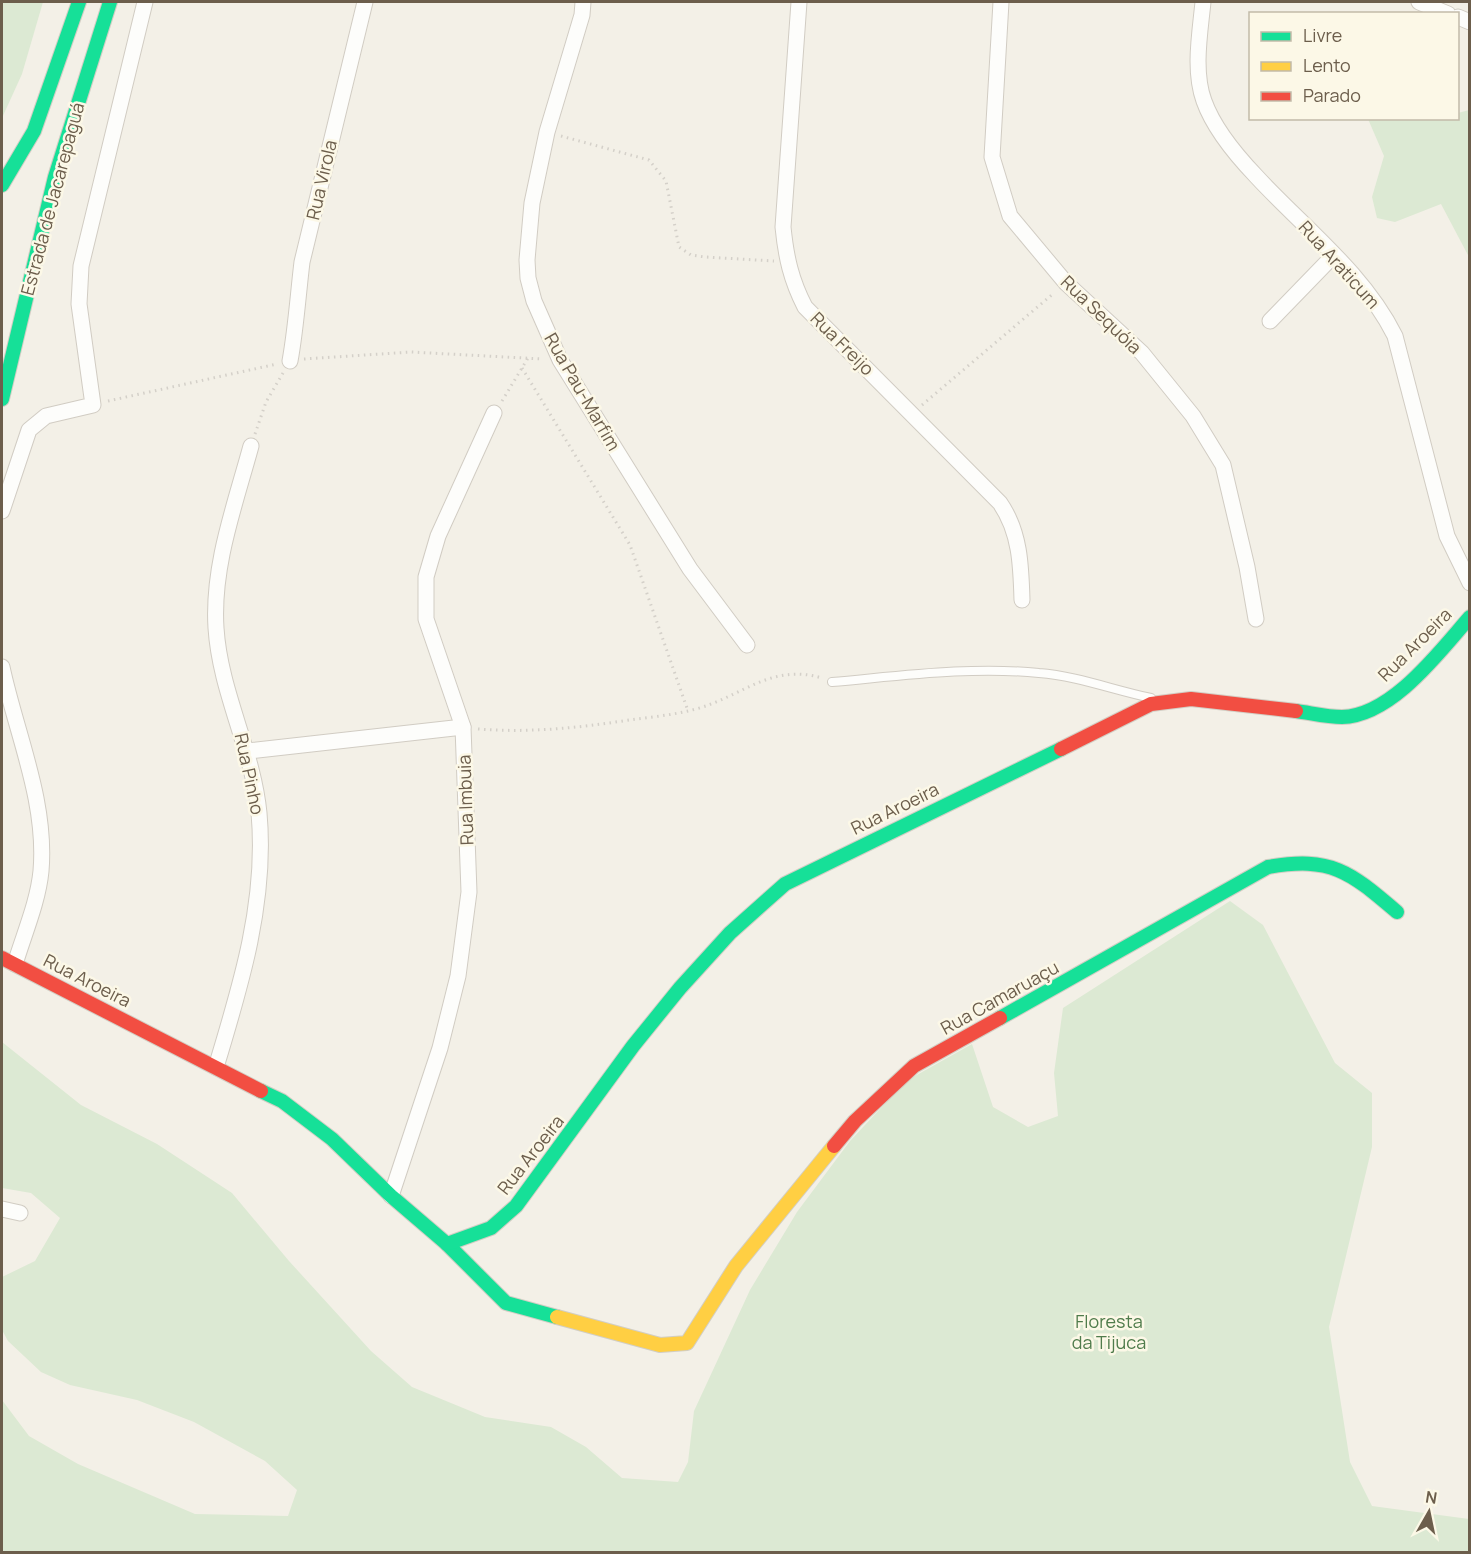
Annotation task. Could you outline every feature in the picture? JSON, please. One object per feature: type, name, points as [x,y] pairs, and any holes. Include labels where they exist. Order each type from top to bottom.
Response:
[{"type":"street","name":"Estrada de Jacarepaguá","points":[[2,185],[34,131],[79,2]]},
{"type":"street","name":"Estrada de Jacarepaguá","points":[[2,399],[55,177],[110,2]]},
{"type":"street","points":[[2,511],[29,430],[46,416],[93,405],[79,304],[81,266],[145,2]]},
{"type":"street","name":"Rua Virola","points":[[290,361],[298,318],[297,300],[302,262],[365,2]]},
{"type":"street","name":"Rua Pau-Marfim","points":[[583,2],[582,15],[547,132],[530,220],[528,278],[546,333],[560,360],[690,570],[747,645]]},
{"type":"street","name":"Rua Freijo","points":[[799,2],[783,226],[787,262],[794,285],[805,307],[1000,502],[1009,515],[1021,555],[1022,600]]},
{"type":"street","name":"Rua Sequóia","points":[[1001,2],[992,157],[1010,216],[1066,283],[1142,353],[1193,416],[1223,465],[1247,567],[1256,619]]},
{"type":"street","name":"Rua Araticum","points":[[1203,2],[1199,78],[1204,101],[1222,136],[1245,164],[1334,255],[1386,318],[1395,336],[1447,536],[1470,583]]},
{"type":"street","points":[[1419,2],[1443,12]]},
{"type":"street","points":[[1270,321],[1334,255]]},
{"type":"street","points":[[2,359],[14,345]]},
{"type":"street","name":"Rua Imbuia","points":[[391,1196],[440,1048],[458,976],[469,892],[463,728],[426,619],[426,578],[438,536],[494,413]]},
{"type":"street","name":"Rua Pinho","points":[[216,1067],[242,981],[256,911],[260,862],[259,813],[248,751],[231,702],[216,629],[220,558],[250,446]]},
{"type":"street","name":"Rua Aroeira","points":[[447,1244],[481,1235],[504,1219],[566,1142],[589,1106],[704,957],[747,914],[785,884],[1151,704],[1165,700],[1191,699],[1343,717],[1360,715],[1371,710],[1406,684],[1470,617]]},
{"type":"street","points":[[2,667],[35,792],[41,846],[38,888],[8,961]]},
{"type":"street","points":[[248,751],[463,728]]},
{"type":"street","name":"Rua Camaruaçu","points":[[700,1322],[736,1266],[777,1213],[855,1121],[882,1093],[914,1066],[1268,867],[1294,861],[1348,871],[1397,912]]},
{"type":"street","name":"Rua Aroeira","points":[[8,961],[282,1101],[332,1139],[391,1196],[447,1244],[506,1303],[660,1345],[687,1343],[700,1322]]},
{"type":"street","points":[[2,1209],[20,1213]]},
{"type":"lane","points":[[832,682],[981,670],[1039,673],[1084,680],[1118,691],[1165,700]]},
{"type":"path","points":[[547,132],[649,159],[666,181],[679,247],[691,255],[787,262]]},
{"type":"path","points":[[911,413],[1066,283]]},
{"type":"path","points":[[93,405],[290,361],[374,352],[560,360]]},
{"type":"path","points":[[494,413],[528,358]]},
{"type":"path","points":[[250,446],[266,402],[290,361]]},
{"type":"path","points":[[522,368],[630,545],[688,711]]},
{"type":"path","points":[[463,728],[508,732],[574,728],[688,711],[730,696],[770,676],[791,672],[832,682]]},
{"type":"green space","points":[[2,2],[43,2],[22,74],[2,118]]},
{"type":"green space","points":[[1470,110],[1469,257],[1441,204],[1395,222],[1377,218],[1372,197],[1384,156],[1368,120],[1459,120],[1459,113]]},
{"type":"green space","name":"Floresta da Tijuca","points":[[1230,901],[1263,925],[1335,1063],[1372,1093],[1372,1147],[1329,1327],[1350,1462],[1372,1506],[1469,1519],[1469,1552],[2,1552],[2,1400],[29,1436],[78,1464],[195,1514],[288,1516],[297,1490],[265,1461],[194,1422],[137,1400],[70,1385],[41,1372],[8,1341],[2,1330],[2,1277],[35,1261],[60,1218],[31,1193],[2,1188],[2,1042],[81,1105],[157,1144],[232,1193],[289,1261],[371,1351],[412,1387],[485,1417],[551,1427],[586,1447],[622,1478],[678,1482],[688,1462],[694,1411],[750,1290],[797,1212],[850,1141],[906,1081],[972,1044],[993,1107],[1028,1127],[1058,1116],[1054,1073],[1063,1008]]},
{"type":"traffic: fast","points":[[2,185],[34,131],[79,2]]},
{"type":"traffic: fast","points":[[2,399],[55,177],[110,2]]},
{"type":"traffic: fast","points":[[1296,711],[1342,717],[1361,714],[1379,706],[1414,679],[1470,617]]},
{"type":"traffic: fast","points":[[447,1244],[491,1228],[516,1206],[633,1046],[680,988],[730,933],[785,884],[1061,749]]},
{"type":"traffic: fast","points":[[1000,1018],[1268,867],[1309,864],[1339,870],[1366,887],[1397,912]]},
{"type":"traffic: fast","points":[[261,1091],[282,1101],[332,1139],[391,1196],[447,1244],[506,1303],[557,1317]]},
{"type":"traffic: slow","points":[[557,1317],[660,1345],[687,1343],[736,1266],[834,1146]]},
{"type":"traffic: jam","points":[[1061,749],[1151,704],[1191,699],[1296,711]]},
{"type":"traffic: jam","points":[[2,958],[261,1091]]},
{"type":"traffic: jam","points":[[834,1146],[855,1121],[914,1066],[1000,1018]]}]
